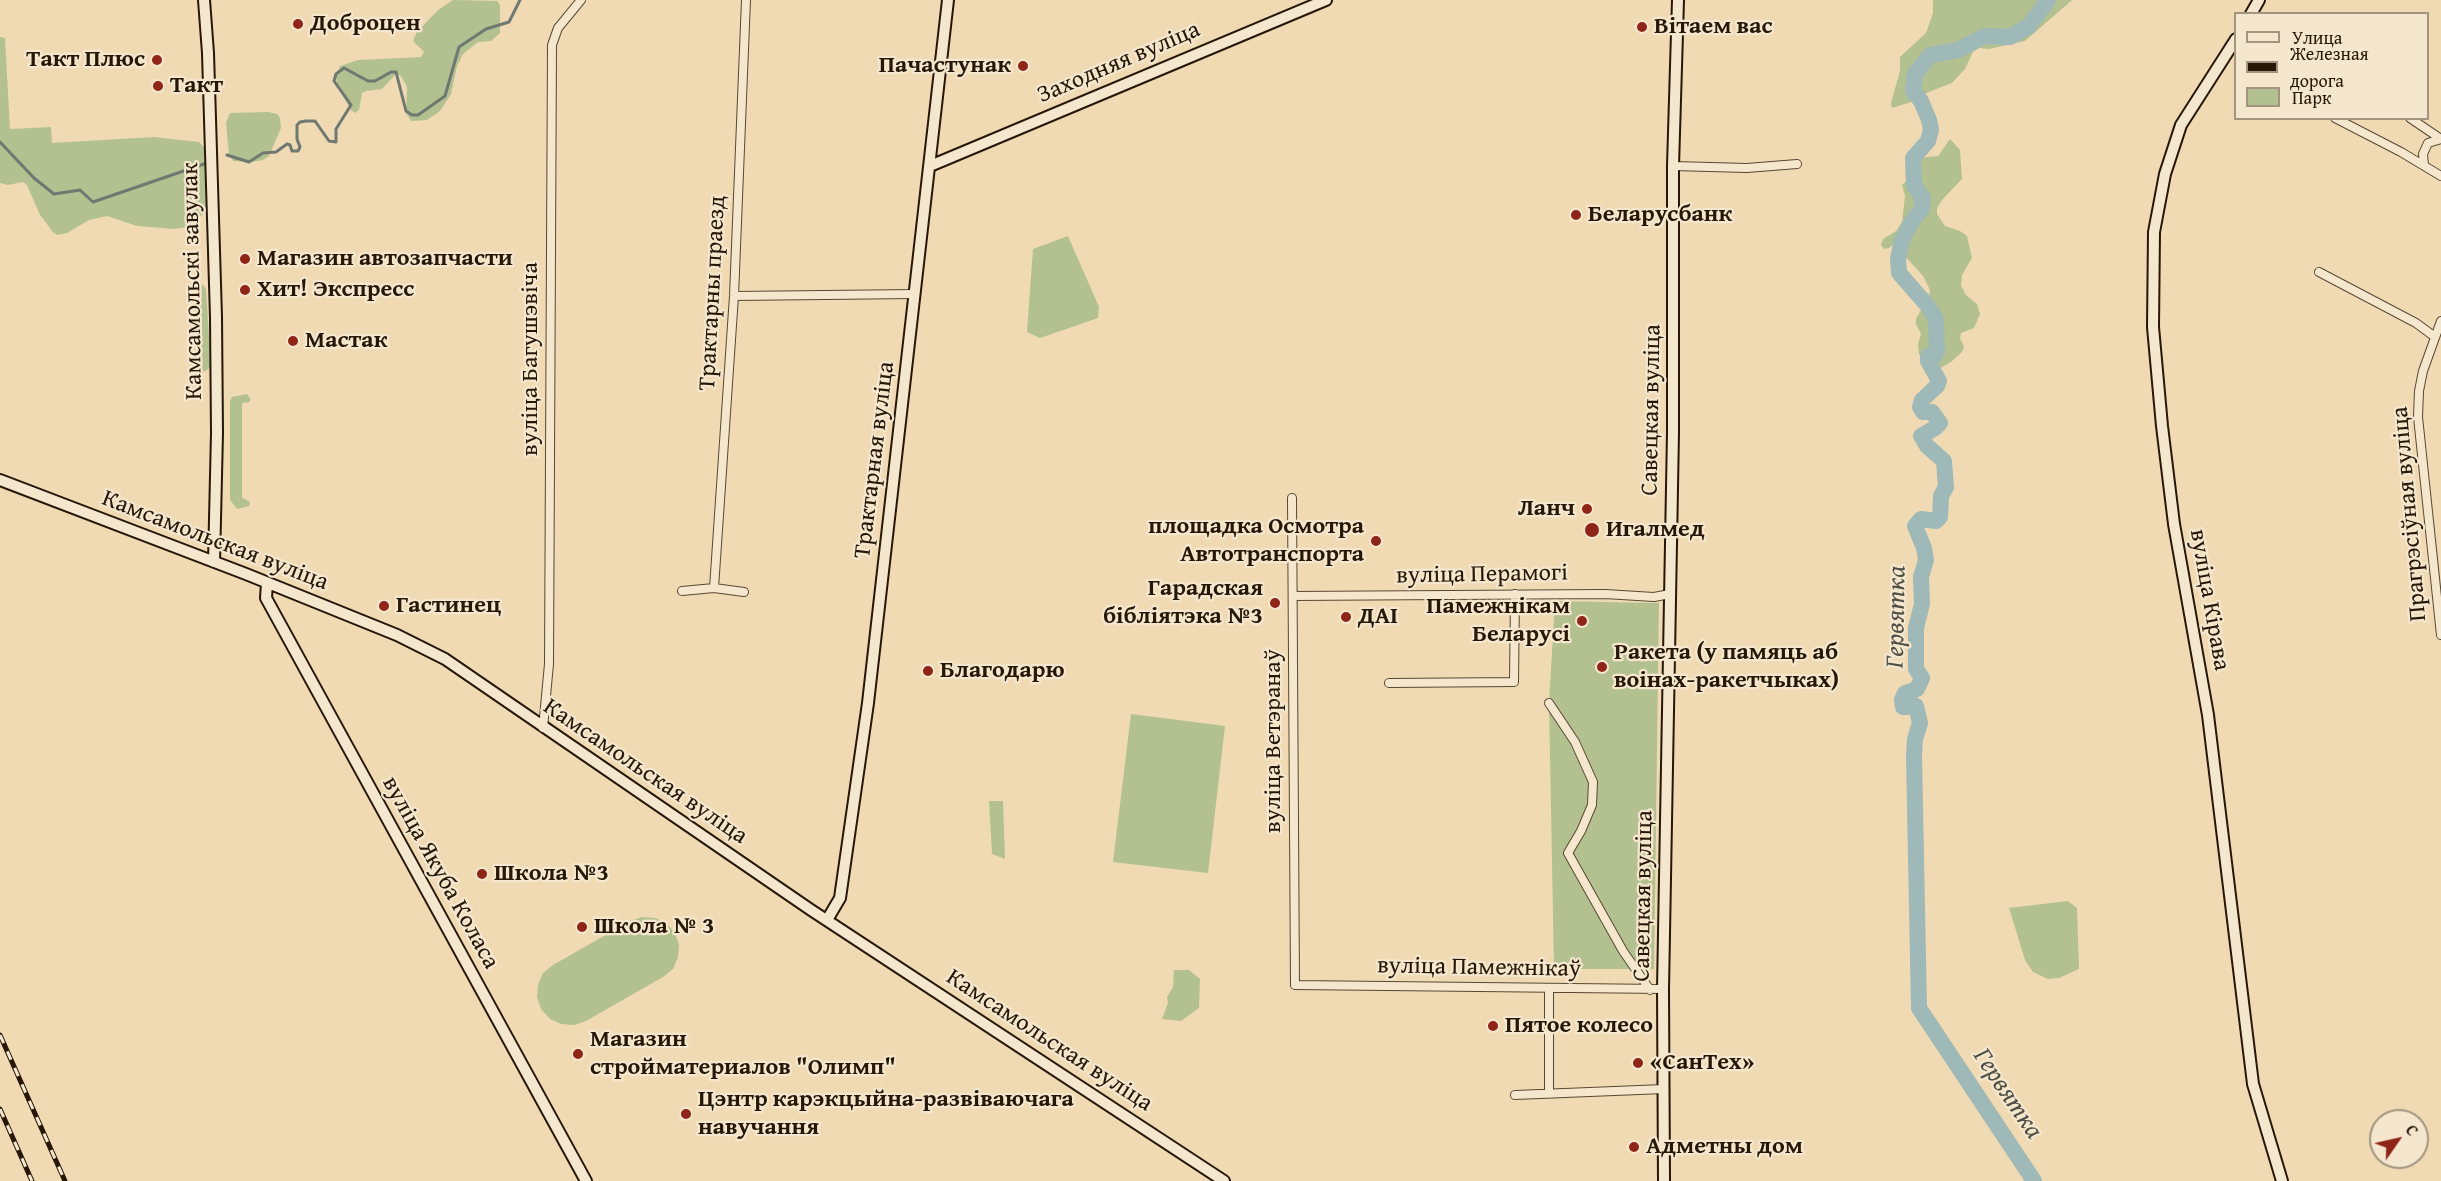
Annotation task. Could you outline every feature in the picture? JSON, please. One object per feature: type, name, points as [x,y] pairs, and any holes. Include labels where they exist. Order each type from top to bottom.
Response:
[{"type":"street","name":"Камсамольскі завулак","points":[[204,0],[208,53],[216,317],[217,433],[214,562]]},
{"type":"street","name":"вуліца Багушэвіча","points":[[543,728],[549,664],[552,45],[558,28],[581,0]]},
{"type":"street","name":"Трактарны праезд","points":[[714,588],[734,296],[746,0]]},
{"type":"street","name":"Трактарная вуліца","points":[[827,920],[840,898],[868,703],[948,0]]},
{"type":"street","name":"Заходняя вуліца","points":[[930,165],[1326,0]]},
{"type":"street","name":"Савецкая вуліца","points":[[1664,1181],[1663,989],[1675,267],[1673,166],[1678,0]]},
{"type":"street","name":"вуліца Кірава","points":[[2234,41],[2181,125],[2167,166],[2154,232],[2153,327],[2174,524],[2208,715],[2253,1084],[2282,1181]]},
{"type":"street","points":[[2339,120],[2441,176]]},
{"type":"street","points":[[2413,120],[2441,139]]},
{"type":"street","points":[[2424,165],[2423,154],[2428,143],[2441,139]]},
{"type":"street","points":[[1673,166],[1747,168],[1797,164]]},
{"type":"street","points":[[2319,272],[2416,323],[2436,342]]},
{"type":"street","points":[[734,296],[915,294]]},
{"type":"street","name":"Прагрэсіўная вуліца","points":[[2441,321],[2419,391],[2418,417],[2441,636]]},
{"type":"street","name":"Камсамольская вуліца","points":[[0,480],[267,583],[423,646],[446,659],[543,728],[827,920],[1224,1181]]},
{"type":"street","name":"вуліца Ветэранаў","points":[[1292,498],[1295,985]]},
{"type":"street","name":"вуліца Якуба Коласа","points":[[267,583],[266,598],[586,1181]]},
{"type":"street","points":[[682,591],[714,588],[744,592]]},
{"type":"street","points":[[1389,683],[1514,682],[1515,594]]},
{"type":"street","name":"вуліца Перамогі","points":[[1293,596],[1605,594],[1654,597],[1670,594]]},
{"type":"street","points":[[1549,703],[1575,742],[1593,782],[1592,805],[1568,853],[1623,951],[1650,990]]},
{"type":"street","name":"вуліца Памежнікаў","points":[[1295,985],[1663,989]]},
{"type":"street","points":[[1549,988],[1549,1094]]},
{"type":"street","points":[[1515,1095],[1664,1089]]},
{"type":"green space","points":[[453,0],[497,1],[500,5],[500,33],[491,41],[478,42],[463,54],[457,66],[451,94],[440,111],[427,120],[411,121],[406,113],[407,87],[401,76],[396,74],[382,89],[362,93],[359,110],[355,113],[351,110],[337,86],[336,76],[340,66],[358,60],[421,57],[424,52],[413,41],[417,32],[438,10]]},
{"type":"green space","points":[[1933,0],[2072,0],[2025,41],[1989,49],[1979,48],[1973,52],[1965,69],[1952,83],[1892,108],[1891,103],[1900,71],[1900,57],[1926,33],[1933,13]]},
{"type":"green space","points":[[0,37],[5,38],[10,129],[51,127],[52,143],[154,137],[199,142],[205,148],[209,203],[205,212],[189,227],[174,229],[137,226],[107,216],[89,220],[67,233],[57,235],[53,232],[40,215],[27,185],[23,182],[8,185],[0,183]]},
{"type":"green space","points":[[268,112],[277,114],[281,128],[269,156],[263,160],[251,162],[233,161],[229,155],[226,123],[230,113]]},
{"type":"green space","points":[[1950,139],[1960,150],[1962,179],[1942,200],[1937,208],[1937,214],[1945,226],[1967,236],[1972,258],[1962,275],[1961,286],[1966,295],[1977,304],[1980,314],[1974,328],[1961,333],[1960,338],[1964,347],[1962,352],[1939,369],[1924,363],[1919,354],[1918,344],[1921,334],[1916,319],[1930,290],[1923,276],[1905,256],[1910,238],[1905,237],[1889,248],[1884,249],[1881,245],[1883,239],[1896,231],[1902,222],[1905,196],[1902,185],[1910,177],[1914,162],[1917,158],[1938,156]]},
{"type":"green space","points":[[1068,236],[1099,307],[1098,318],[1040,338],[1027,332],[1033,249]]},
{"type":"green space","points":[[198,284],[203,285],[206,289],[211,367],[204,372],[199,369],[194,289]]},
{"type":"green space","points":[[247,394],[250,402],[242,403],[242,498],[250,503],[249,506],[237,509],[230,500],[230,401],[232,397]]},
{"type":"green space","points":[[1555,601],[1659,603],[1654,969],[1554,969],[1549,703]]},
{"type":"green space","points":[[1131,714],[1225,726],[1208,873],[1113,862]]},
{"type":"green space","points":[[989,801],[1003,801],[1005,859],[992,854]]},
{"type":"green space","points":[[2068,901],[2077,908],[2079,969],[2059,978],[2048,979],[2033,972],[2025,960],[2009,908]]},
{"type":"green space","points":[[642,917],[655,918],[666,923],[675,933],[679,945],[678,957],[673,969],[586,1021],[574,1025],[561,1024],[550,1019],[541,1009],[537,997],[538,985],[543,973],[630,921]]},
{"type":"green space","points":[[1174,970],[1189,970],[1200,979],[1199,1008],[1181,1021],[1162,1019],[1168,1003],[1167,997],[1173,987]]},
{"type":"waterway","name":"Гервятка","points":[[227,155],[249,162],[263,153],[276,152],[287,144],[290,145],[292,151],[298,151],[300,147],[297,139],[297,125],[306,121],[315,121],[329,141],[336,142],[336,129],[351,105],[334,81],[336,74],[344,68],[368,81],[375,81],[391,72],[396,72],[406,111],[412,115],[418,115],[445,96],[459,47],[486,29],[509,22],[520,0]]},
{"type":"waterway","name":"Гервятка","points":[[2034,1181],[1919,1008],[1914,756],[1915,739],[1920,723],[1916,706],[1909,702],[1907,707],[1903,707],[1902,700],[1905,693],[1917,689],[1922,678],[1916,669],[1916,628],[1922,604],[1921,577],[1926,560],[1915,526],[1921,519],[1936,521],[1940,517],[1941,496],[1946,487],[1944,461],[1927,446],[1921,436],[1940,423],[1932,412],[1923,412],[1920,407],[1922,400],[1937,386],[1939,381],[1928,361],[1928,356],[1935,355],[1937,351],[1936,319],[1899,273],[1898,259],[1902,240],[1922,209],[1923,198],[1914,185],[1913,158],[1928,141],[1931,130],[1921,101],[1913,91],[1915,74],[1930,55],[1958,50],[1984,36],[2010,37],[2029,26],[2048,0]]},
{"type":"waterway","name":"Гервятка","points":[[0,142],[34,178],[54,194],[80,190],[93,202],[204,164]]},
{"type":"railway","points":[[0,1035],[65,1181]]},
{"type":"railway","points":[[0,1109],[32,1181]]},
{"type":"place","name":"Доброцен","points":[[298,24]]},
{"type":"place","name":"Вітаем вас","points":[[1642,27]]},
{"type":"place","name":"Такт Плюс","points":[[157,60]]},
{"type":"place","name":"Пачастунак","points":[[1023,66]]},
{"type":"place","name":"Такт","points":[[158,86]]},
{"type":"place","name":"Беларусбанк","points":[[1576,215]]},
{"type":"place","name":"Магазин автозапчасти","points":[[245,259]]},
{"type":"place","name":"Хит! Экспресс","points":[[245,290]]},
{"type":"place","name":"Мастак","points":[[293,341]]},
{"type":"place","name":"Ланч","points":[[1587,509]]},
{"type":"place","name":"Игалмед","points":[[1592,530]]},
{"type":"place","name":"площадка Осмотра Автотранспорта","points":[[1376,541]]},
{"type":"place","name":"Гарадская бібліятэка №3","points":[[1275,603]]},
{"type":"place","name":"Гастинец","points":[[384,606]]},
{"type":"place","name":"ДАІ","points":[[1346,617]]},
{"type":"place","name":"Памежнікам Беларусі","points":[[1582,621]]},
{"type":"place","name":"Ракета (у памяць аб воінах-ракетчыках)","points":[[1602,667]]},
{"type":"place","name":"Благодарю","points":[[928,671]]},
{"type":"place","name":"Школа №3","points":[[482,874]]},
{"type":"place","name":"Школа № 3","points":[[582,927]]},
{"type":"place","name":"Пятое колесо","points":[[1493,1026]]},
{"type":"place","name":"Магазин стройматериалов \"Олимп\"","points":[[578,1054]]},
{"type":"place","name":"«СанТех»","points":[[1638,1063]]},
{"type":"place","name":"Цэнтр карэкцыйна-развіваючага навучання","points":[[686,1114]]},
{"type":"place","name":"Адметны дом","points":[[1634,1147]]}]
